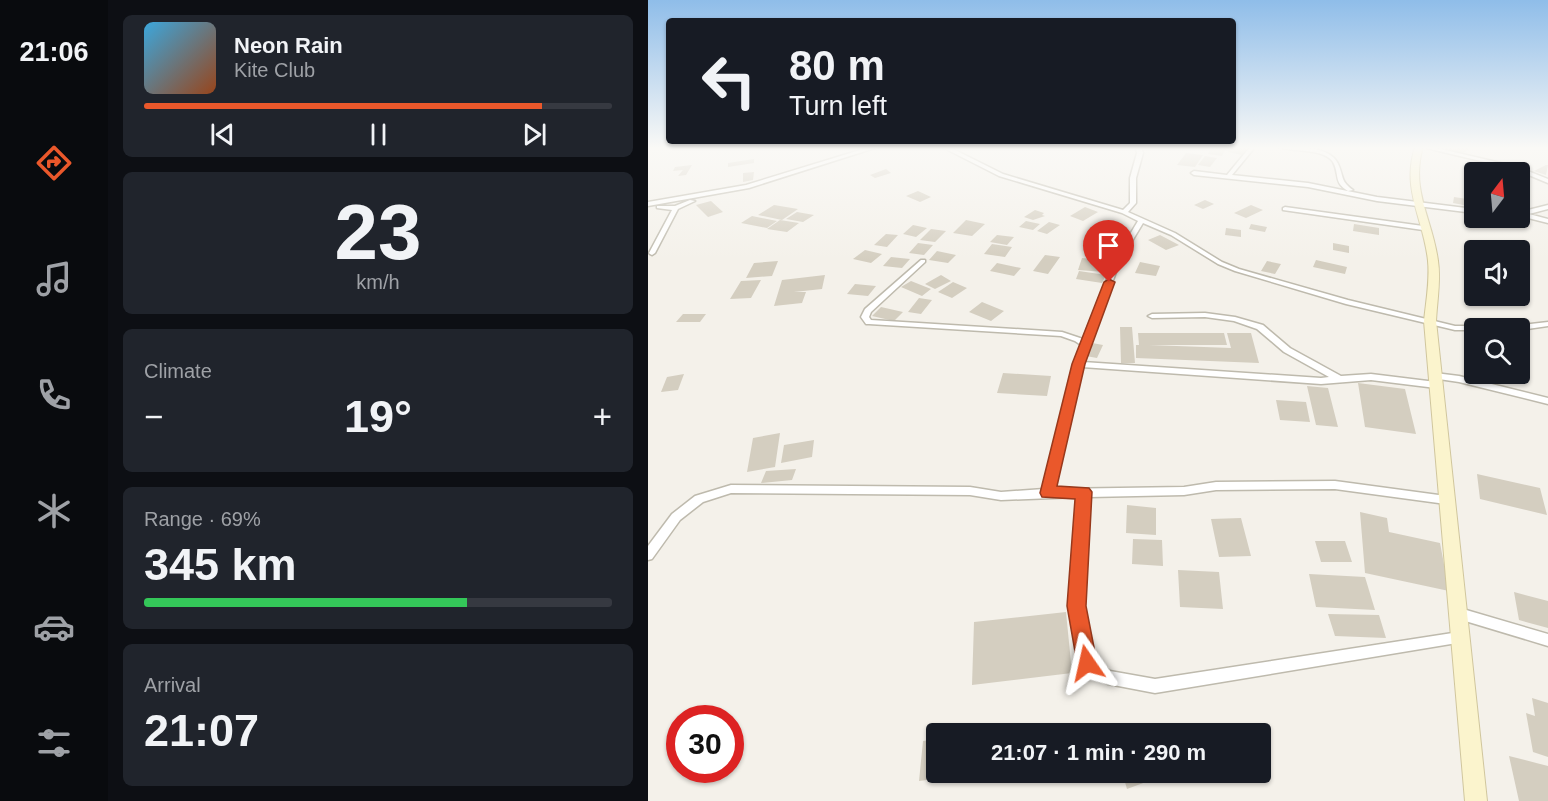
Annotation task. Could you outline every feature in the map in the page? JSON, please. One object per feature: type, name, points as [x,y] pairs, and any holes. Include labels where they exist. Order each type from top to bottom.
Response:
[{"type":"street","points":[[648,205],[701,197],[755,184]]},
{"type":"street","points":[[1032,184],[1124,212],[1237,270],[1346,302],[1455,328],[1464,328]]},
{"type":"street","points":[[1124,212],[1133,202],[1133,184]]},
{"type":"street","points":[[1287,184],[1464,210]]},
{"type":"street","points":[[1342,184],[1355,193]]},
{"type":"street","points":[[1415,184],[1423,228],[1430,243],[1433,262],[1430,321],[1456,613],[1476,801]]},
{"type":"street","points":[[648,205],[676,208],[701,197]]},
{"type":"street","points":[[1530,212],[1548,207]]},
{"type":"street","points":[[652,253],[676,208]]},
{"type":"street","points":[[1285,209],[1423,228]]},
{"type":"street","points":[[1530,216],[1548,221]]},
{"type":"street","points":[[1048,493],[1078,364],[1087,346],[1117,261],[1142,220]]},
{"type":"street","points":[[923,261],[868,311],[865,317],[869,322],[1062,334],[1078,339],[1087,346]]},
{"type":"street","points":[[1152,316],[1205,315],[1234,319],[1260,327],[1287,350],[1341,380]]},
{"type":"street","points":[[1530,326],[1548,324]]},
{"type":"street","points":[[1078,364],[1321,381],[1371,377],[1459,379],[1548,401]]},
{"type":"street","points":[[648,555],[683,511],[699,499],[731,489],[970,491],[1001,496],[1184,491],[1216,486],[1335,485],[1446,500]]},
{"type":"street","points":[[1084,492],[1077,606],[1087,663],[1108,677],[1155,686],[1459,638]]},
{"type":"street","points":[[1456,613],[1548,640]]},
{"type":"building","points":[[918,191],[931,197],[920,202],[906,196]]},
{"type":"building","points":[[1454,197],[1464,198],[1464,205],[1453,203]]},
{"type":"building","points":[[1205,200],[1214,204],[1203,209],[1194,205]]},
{"type":"building","points":[[711,201],[723,212],[708,217],[696,205]]},
{"type":"building","points":[[774,205],[798,209],[782,220],[758,215]]},
{"type":"building","points":[[1251,205],[1263,210],[1246,218],[1234,213]]},
{"type":"building","points":[[1085,207],[1098,212],[1083,221],[1070,216]]},
{"type":"building","points":[[1035,210],[1044,213],[1042,215],[1045,216],[1033,220],[1024,217]]},
{"type":"building","points":[[797,212],[814,215],[803,222],[786,219]]},
{"type":"building","points":[[752,216],[777,221],[767,228],[741,223]]},
{"type":"building","points":[[780,220],[799,223],[787,232],[767,229]]},
{"type":"building","points":[[966,220],[985,224],[972,236],[953,233]]},
{"type":"building","points":[[1026,221],[1040,224],[1033,230],[1019,227]]},
{"type":"building","points":[[1049,222],[1060,225],[1047,234],[1037,231]]},
{"type":"building","points":[[1251,224],[1267,227],[1265,232],[1249,229]]},
{"type":"building","points":[[1354,224],[1379,228],[1379,235],[1353,231]]},
{"type":"building","points":[[913,225],[927,228],[916,237],[903,234]]},
{"type":"building","points":[[1226,228],[1241,230],[1241,237],[1225,235]]},
{"type":"building","points":[[931,229],[946,231],[935,242],[920,240]]},
{"type":"building","points":[[886,234],[898,235],[887,247],[874,245]]},
{"type":"building","points":[[997,235],[1014,237],[1007,245],[990,242]]},
{"type":"building","points":[[1160,235],[1179,245],[1166,250],[1148,240]]},
{"type":"building","points":[[918,243],[933,245],[924,255],[909,253]]},
{"type":"building","points":[[1333,243],[1349,246],[1349,253],[1333,250]]},
{"type":"building","points":[[992,244],[1012,247],[1005,257],[984,254]]},
{"type":"building","points":[[865,250],[882,254],[871,263],[853,259]]},
{"type":"building","points":[[937,251],[956,255],[948,263],[929,260]]},
{"type":"building","points":[[1045,255],[1060,257],[1048,274],[1033,271]]},
{"type":"building","points":[[891,257],[910,259],[902,268],[883,266]]},
{"type":"building","points":[[1082,258],[1108,261],[1105,272],[1078,270]]},
{"type":"building","points":[[1316,260],[1347,267],[1345,274],[1313,267]]},
{"type":"building","points":[[778,261],[772,276],[746,278],[754,263]]},
{"type":"building","points":[[1267,261],[1281,264],[1275,274],[1261,271]]},
{"type":"building","points":[[1140,262],[1160,266],[1156,276],[1135,273]]},
{"type":"building","points":[[997,263],[1021,268],[1014,276],[990,271]]},
{"type":"building","points":[[1079,271],[1106,275],[1102,283],[1076,279]]},
{"type":"building","points":[[825,275],[822,289],[794,292],[806,292],[802,303],[774,306],[782,280]]},
{"type":"building","points":[[941,275],[951,281],[935,289],[925,284]]},
{"type":"building","points":[[761,280],[751,298],[730,299],[741,281]]},
{"type":"building","points":[[911,281],[931,289],[922,296],[901,287]]},
{"type":"building","points":[[953,282],[967,288],[952,298],[938,292]]},
{"type":"building","points":[[855,284],[876,286],[868,296],[847,294]]},
{"type":"building","points":[[919,298],[932,300],[921,314],[908,312]]},
{"type":"building","points":[[982,302],[1004,311],[991,321],[969,312]]},
{"type":"building","points":[[881,307],[903,312],[894,321],[872,316]]},
{"type":"building","points":[[683,314],[706,314],[700,322],[676,322]]},
{"type":"building","points":[[1120,327],[1132,327],[1135,363],[1121,363]]},
{"type":"building","points":[[1138,333],[1224,333],[1227,345],[1149,345],[1231,348],[1227,333],[1251,333],[1259,363],[1136,358],[1136,345],[1139,345]]},
{"type":"building","points":[[1092,343],[1103,345],[1097,358],[1086,356]]},
{"type":"building","points":[[1003,373],[1051,376],[1047,396],[997,393]]},
{"type":"building","points":[[684,374],[678,390],[661,392],[667,377]]},
{"type":"building","points":[[1358,383],[1405,389],[1416,434],[1365,427]]},
{"type":"building","points":[[1307,386],[1328,388],[1338,427],[1316,425]]},
{"type":"building","points":[[1276,400],[1306,402],[1310,422],[1280,420]]},
{"type":"building","points":[[780,433],[775,467],[747,472],[753,438]]},
{"type":"building","points":[[814,440],[812,457],[781,463],[784,445]]},
{"type":"building","points":[[796,469],[792,480],[761,483],[766,471]]},
{"type":"building","points":[[1477,474],[1540,488],[1547,515],[1480,499]]},
{"type":"building","points":[[1127,505],[1156,508],[1156,535],[1126,533]]},
{"type":"building","points":[[1360,512],[1387,518],[1389,532],[1440,543],[1449,591],[1365,573]]},
{"type":"building","points":[[1241,518],[1251,556],[1219,557],[1211,519]]},
{"type":"building","points":[[1133,539],[1162,540],[1163,566],[1132,564]]},
{"type":"building","points":[[1315,541],[1345,541],[1352,562],[1321,562]]},
{"type":"building","points":[[1178,570],[1219,572],[1223,609],[1180,607]]},
{"type":"building","points":[[1309,574],[1365,577],[1375,610],[1316,607]]},
{"type":"building","points":[[1514,592],[1548,601],[1548,628],[1519,620]]},
{"type":"building","points":[[1066,612],[1072,673],[972,685],[974,622]]},
{"type":"building","points":[[1328,614],[1379,615],[1386,638],[1335,636]]},
{"type":"building","points":[[1532,698],[1548,703],[1548,757],[1533,752],[1526,713],[1535,716]]},
{"type":"building","points":[[923,741],[926,741],[926,780],[919,781]]},
{"type":"building","points":[[1509,756],[1548,766],[1548,801],[1519,801]]},
{"type":"building","points":[[1125,783],[1143,783],[1127,789]]},
{"type":"route","points":[[1087,663],[1077,606],[1084,492],[1048,493],[1078,364],[1087,346],[1109,282]]}]
